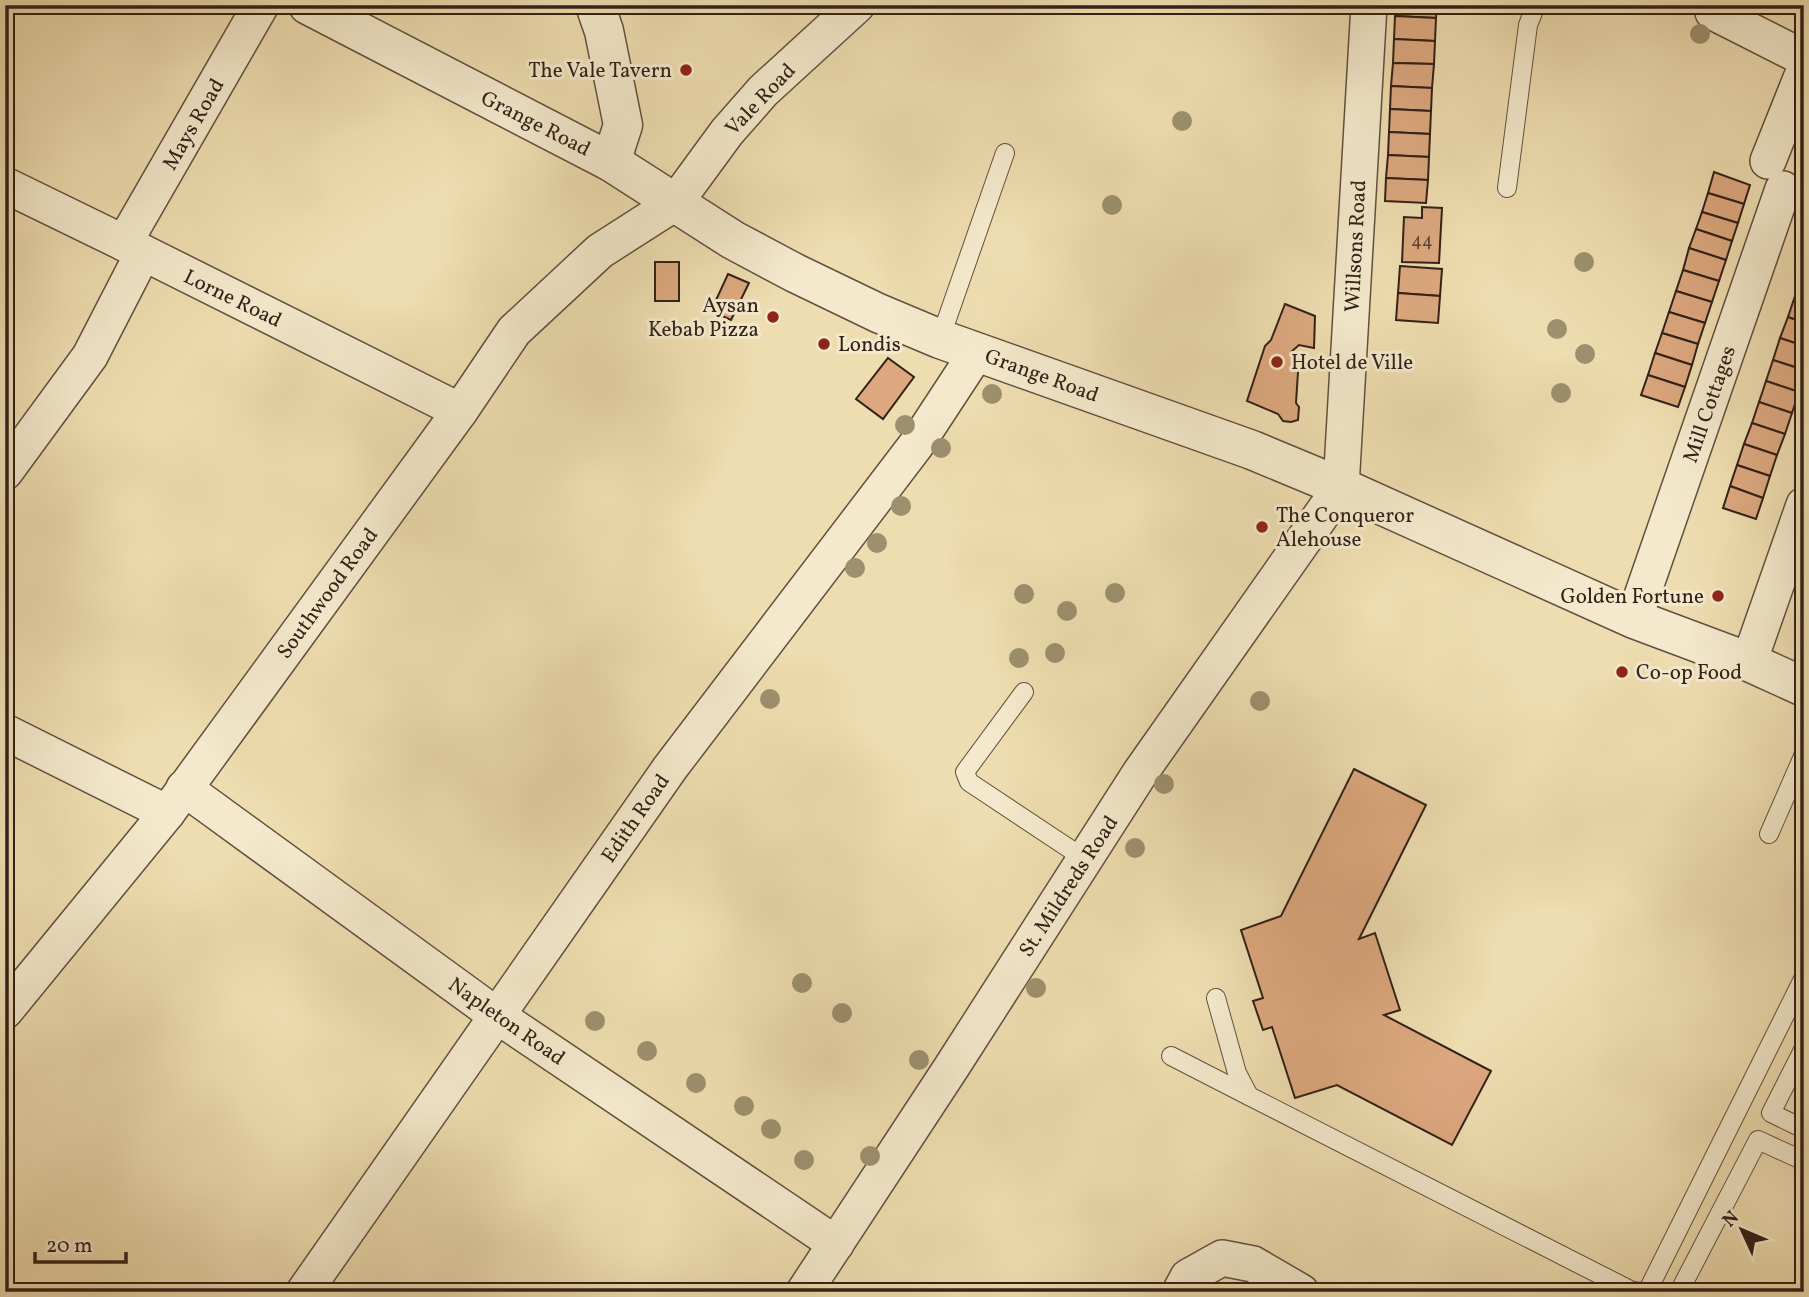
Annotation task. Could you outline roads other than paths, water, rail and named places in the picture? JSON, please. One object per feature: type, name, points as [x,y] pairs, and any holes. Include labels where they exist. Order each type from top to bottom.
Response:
[{"type":"street","name":"Mays Road","points":[[5,472],[90,356],[134,248],[261,5]]},
{"type":"street","name":"Grange Road","points":[[307,5],[611,162],[733,240],[878,313],[940,339],[1252,450],[1634,620],[1749,662],[1804,687]]},
{"type":"street","points":[[595,5],[604,31],[623,125],[611,162]]},
{"type":"street","name":"Vale Road","points":[[675,203],[727,132],[763,91],[857,5]]},
{"type":"street","name":"Willsons Road","points":[[1340,487],[1369,5]]},
{"type":"street","points":[[1713,5],[1713,12],[1804,58]]},
{"type":"street","name":"Mill Cottages","points":[[1634,620],[1776,175],[1804,71]]},
{"type":"street","name":"Lorne Road","points":[[5,186],[460,411]]},
{"type":"street","name":"Southwood Road","points":[[5,1012],[176,801],[460,411],[514,331],[600,251],[675,203]]},
{"type":"street","name":"Edith Road","points":[[304,1292],[670,768],[916,445],[977,352]]},
{"type":"street","name":"St. Mildreds Road","points":[[804,1292],[1140,773],[1340,487]]},
{"type":"street","points":[[1749,662],[1804,505]]},
{"type":"street","name":"Napleton Road","points":[[5,732],[176,801],[836,1244]]},
{"type":"street","points":[[1180,1292],[1188,1277],[1222,1258],[1253,1264],[1301,1292]]},
{"type":"lane","points":[[1507,188],[1528,25],[1536,5]]},
{"type":"lane","points":[[940,339],[1005,153]]},
{"type":"lane","points":[[1024,692],[965,772],[969,782],[1085,859]]},
{"type":"lane","points":[[1769,834],[1804,754]]},
{"type":"lane","points":[[1647,1292],[1804,976]]},
{"type":"lane","points":[[1216,998],[1237,1073],[1249,1096]]},
{"type":"lane","points":[[1804,1048],[1771,1113],[1804,1129]]},
{"type":"lane","points":[[1171,1055],[1632,1291],[1641,1292]]},
{"type":"lane","points":[[1679,1292],[1758,1140],[1804,1161]]},
{"type":"place","name":"The Vale Tavern","points":[[686,70]]},
{"type":"place","name":"Aysan Kebab Pizza","points":[[773,317]]},
{"type":"place","name":"Londis","points":[[824,344]]},
{"type":"place","name":"Hotel de Ville","points":[[1277,362]]},
{"type":"place","name":"The Conqueror Alehouse","points":[[1262,527]]},
{"type":"place","name":"Golden Fortune","points":[[1718,596]]},
{"type":"place","name":"Co-op Food","points":[[1622,672]]}]
